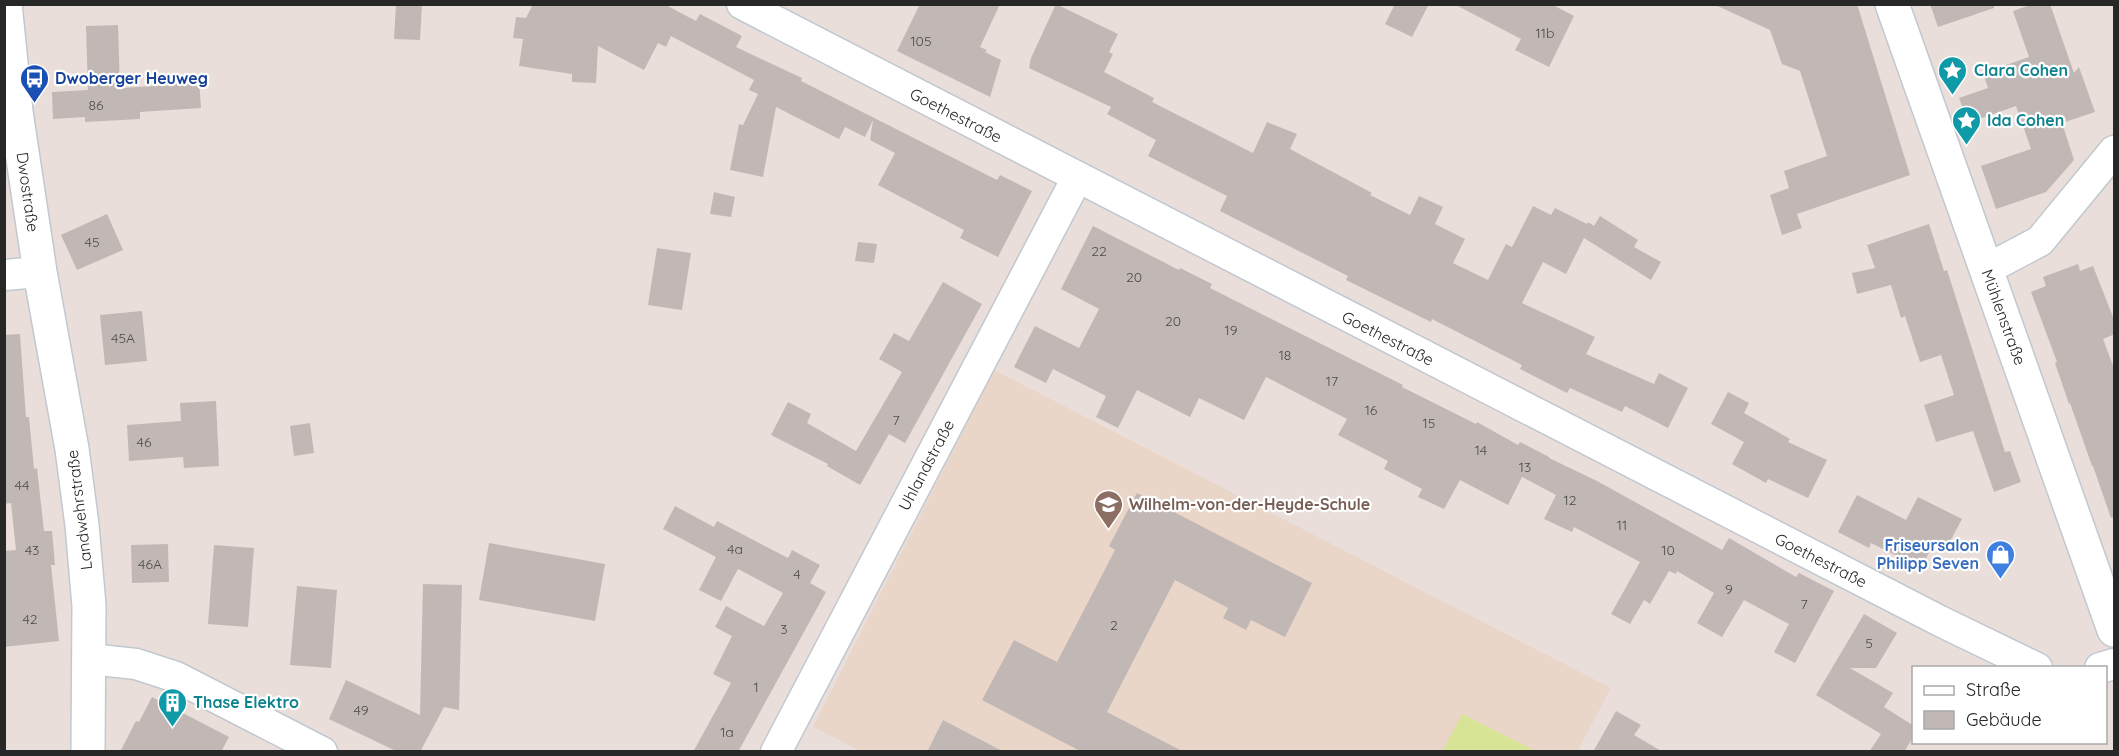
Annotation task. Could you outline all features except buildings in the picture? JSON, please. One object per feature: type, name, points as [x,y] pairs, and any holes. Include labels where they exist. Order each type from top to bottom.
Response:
[{"type":"street","name":"Dwostraße","points":[[5,4],[16,112],[40,272]]},
{"type":"street","name":"Goethestraße","points":[[742,4],[1929,616],[2033,666]]},
{"type":"street","name":"Mühlenstraße","points":[[1892,4],[2115,630]]},
{"type":"street","points":[[1987,269],[2040,241],[2115,151]]},
{"type":"street","name":"Uhlandstraße","points":[[776,752],[1077,178]]},
{"type":"street","points":[[4,275],[40,272]]},
{"type":"street","name":"Landwehrstraße","points":[[40,272],[72,449],[89,606],[88,752]]},
{"type":"street","points":[[90,659],[136,664],[176,677],[322,752]]},
{"type":"shaded area","name":"Wilhelm-von-der-Heyde-Schule","points":[[994,370],[1611,688],[1577,752],[862,752],[813,727]]},
{"type":"green space","points":[[1462,714],[1536,751],[1443,751]]},
{"type":"place","name":"Clara Cohen","points":[[1953,96]]},
{"type":"place","name":"Dwoberger Heuweg","points":[[34,104]]},
{"type":"place","name":"Ida Cohen","points":[[1966,146]]},
{"type":"place","name":"Wilhelm-von-der-Heyde-Schule","points":[[1108,530]]},
{"type":"place","name":"Friseursalon Philipp Seven","points":[[2000,580]]},
{"type":"place","name":"Thase Elektro","points":[[172,728]]}]
